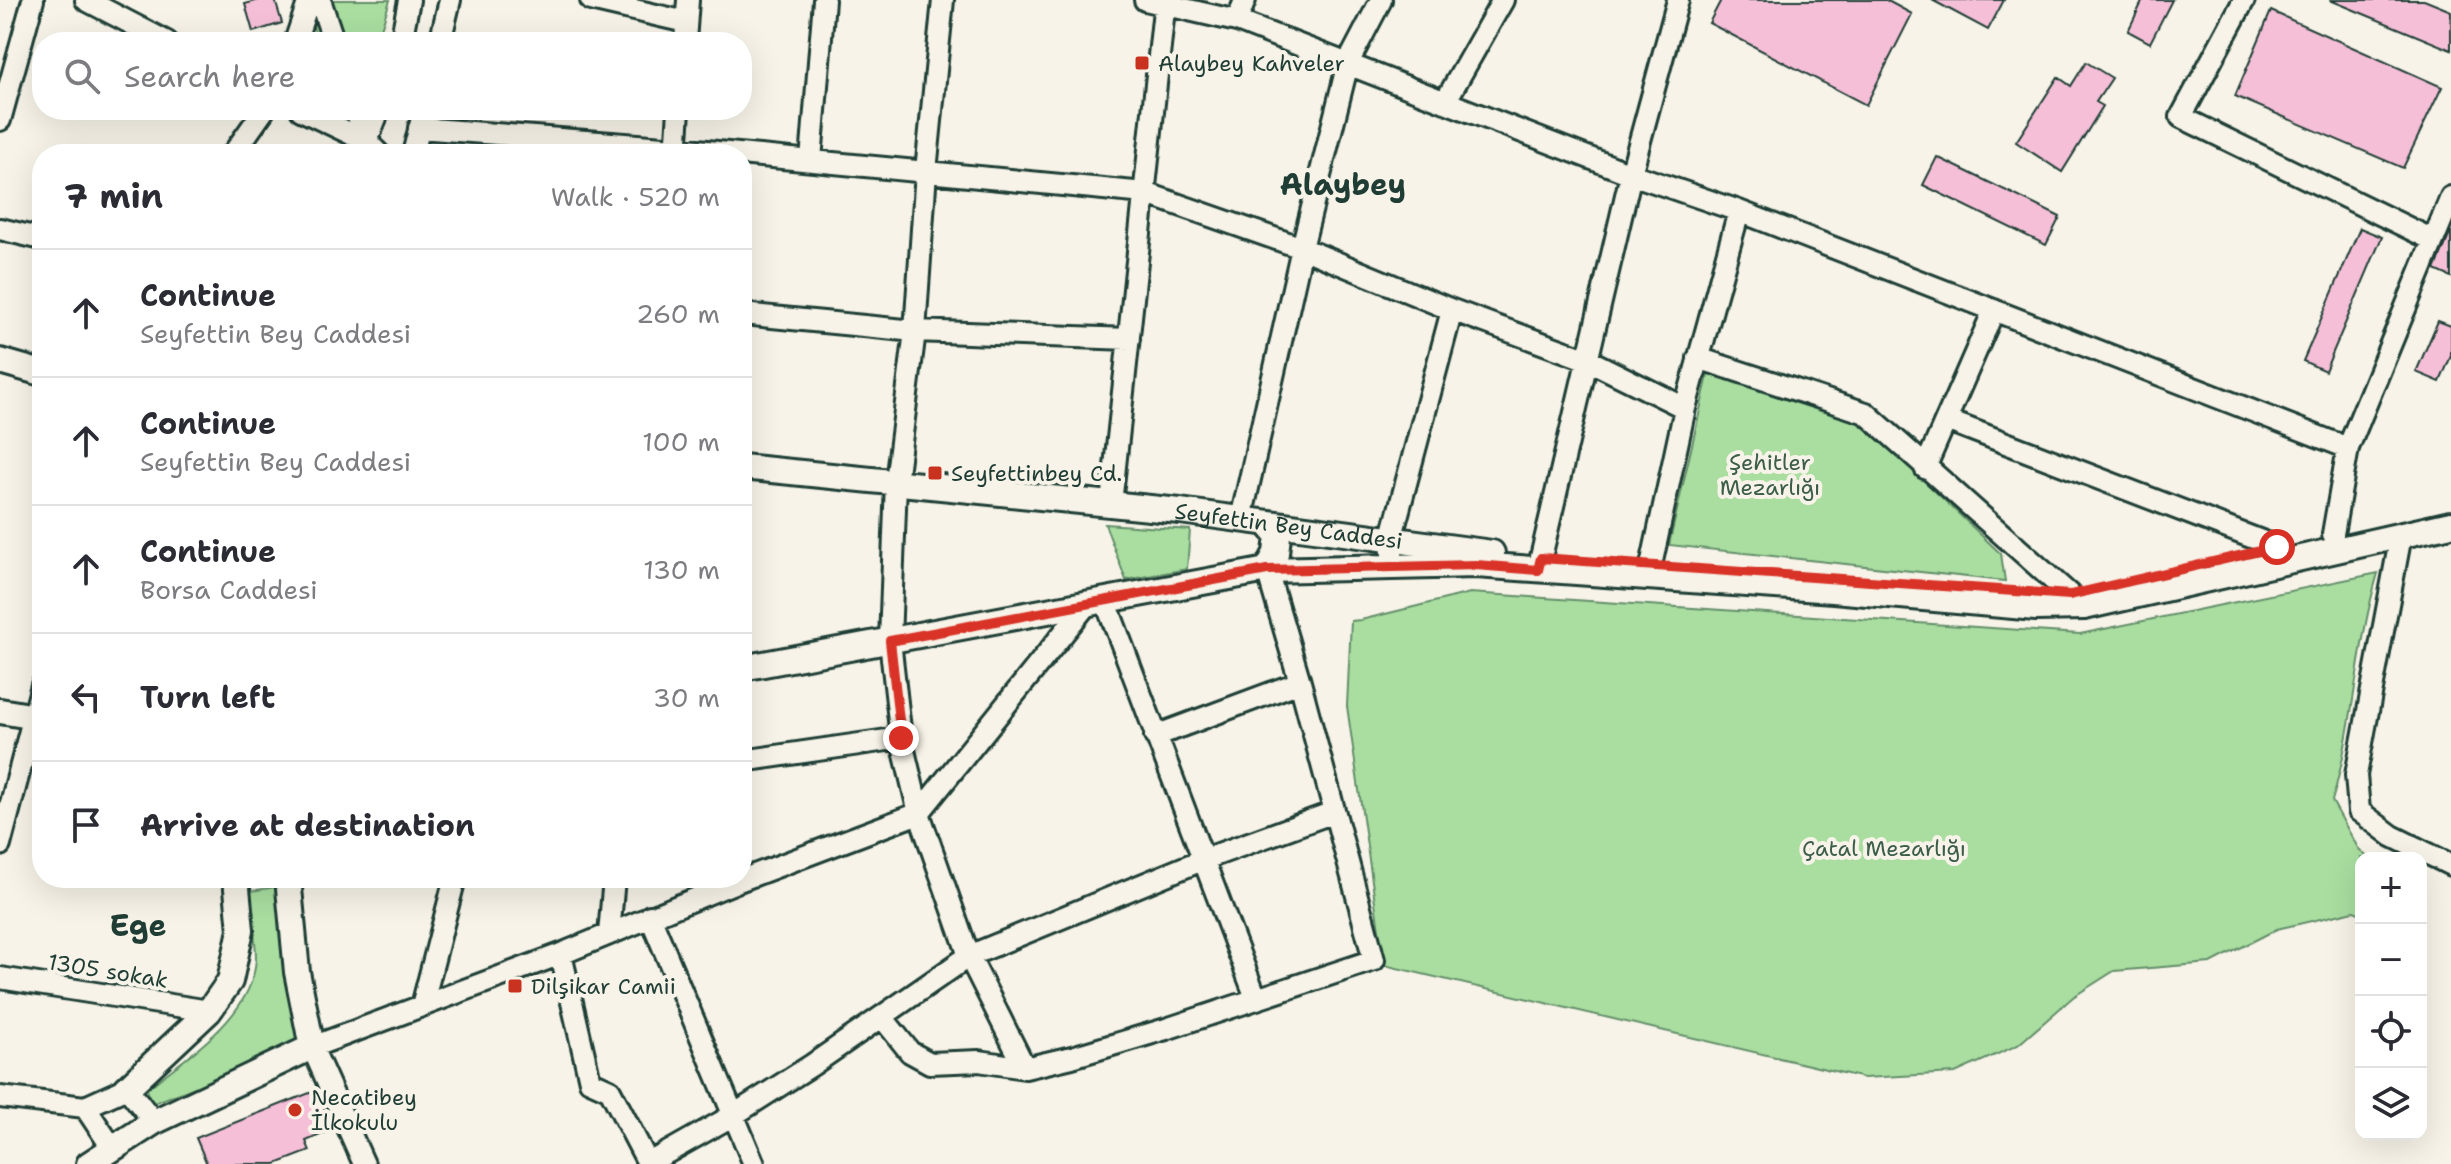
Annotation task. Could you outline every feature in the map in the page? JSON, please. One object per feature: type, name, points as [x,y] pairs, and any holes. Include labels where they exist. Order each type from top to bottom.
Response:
[{"type":"main road","points":[[0,361],[32,370]]},
{"type":"main road","name":"Seyfettin Bey Caddesi","points":[[752,468],[1241,519],[1540,564]]},
{"type":"main road","name":"Seyfettin Bey Caddesi","points":[[752,666],[1267,570],[1540,564],[1651,571],[2036,608],[2332,543],[2451,507]]},
{"type":"main road","points":[[1267,523],[1278,536],[1276,553],[1267,570]]},
{"type":"main road","name":"Seyfettin Bey Caddesi","points":[[2077,601],[2277,547],[2401,535],[2451,524]]},
{"type":"main road","points":[[0,711],[32,716]]},
{"type":"main road","points":[[127,1088],[209,1011],[230,981],[241,930],[237,888]]},
{"type":"main road","points":[[89,1164],[154,1122],[312,1047],[297,972],[289,888]]},
{"type":"street","points":[[0,120],[33,0]]},
{"type":"street","points":[[86,0],[148,32]]},
{"type":"street","points":[[298,32],[309,0]]},
{"type":"street","points":[[320,0],[331,32]]},
{"type":"street","points":[[403,32],[409,0]]},
{"type":"street","points":[[442,32],[450,0]]},
{"type":"street","points":[[591,0],[685,32],[688,0]]},
{"type":"street","points":[[811,160],[824,0]]},
{"type":"street","points":[[943,0],[926,171],[915,331],[896,482],[890,641],[901,738],[919,813],[969,956],[1025,1068]]},
{"type":"street","points":[[1237,21],[1245,0]]},
{"type":"street","points":[[1241,519],[1302,248],[1348,63],[1381,0]]},
{"type":"street","points":[[1445,102],[1503,0]]},
{"type":"street","points":[[1540,564],[1631,174],[1678,0]]},
{"type":"street","points":[[2244,0],[2181,117],[2433,240]]},
{"type":"street","points":[[1111,504],[1145,193],[1158,1],[1237,21],[1631,174],[1739,211],[2348,448]]},
{"type":"street","points":[[302,22],[306,32]]},
{"type":"street","points":[[240,144],[257,120]]},
{"type":"street","points":[[338,120],[363,144]]},
{"type":"street","points":[[359,120],[367,144]]},
{"type":"street","points":[[370,144],[376,120]]},
{"type":"street","points":[[416,144],[422,120]]},
{"type":"street","points":[[430,120],[620,144]]},
{"type":"street","points":[[677,144],[678,120]]},
{"type":"street","points":[[752,156],[1145,193],[1302,248],[1452,310],[1588,360],[1685,408]]},
{"type":"street","points":[[2332,543],[2348,448],[2451,197]]},
{"type":"street","points":[[1651,571],[1685,408],[1739,211]]},
{"type":"street","points":[[0,229],[32,237]]},
{"type":"street","points":[[1393,567],[1391,540],[1452,310]]},
{"type":"street","points":[[1925,468],[1994,310]]},
{"type":"street","points":[[752,315],[915,331],[1129,339]]},
{"type":"street","points":[[1698,358],[1866,413],[2077,601]]},
{"type":"street","points":[[1946,420],[2277,547]]},
{"type":"street","points":[[2401,535],[2356,775],[2359,811],[2392,836],[2451,865]]},
{"type":"street","points":[[882,1017],[910,1052],[930,1063],[979,1061],[1025,1068],[1166,1029],[1374,960],[1267,570]]},
{"type":"street","points":[[752,874],[919,813],[1096,602],[1155,736],[1256,998]]},
{"type":"street","points":[[1155,736],[1300,682]]},
{"type":"street","points":[[0,845],[32,737]]},
{"type":"street","points":[[752,760],[901,738]]},
{"type":"street","points":[[561,954],[590,1081],[610,1090],[648,1164],[732,1116],[969,956],[1202,860],[1334,812]]},
{"type":"street","points":[[422,1006],[452,888]]},
{"type":"street","points":[[609,934],[613,888]]},
{"type":"street","points":[[364,1164],[312,1047],[561,954],[717,888]]},
{"type":"street","points":[[650,916],[754,1164]]},
{"type":"street","name":"1305 sokak","points":[[0,978],[209,1011]]},
{"type":"street","points":[[0,1097],[85,1107],[127,1088],[154,1122]]},
{"type":"street","points":[[85,1107],[113,1149]]},
{"type":"green space","points":[[305,0],[390,0],[380,32],[315,32]]},
{"type":"green space","name":"Şehitler Mezarlığı","points":[[1709,371],[1859,419],[2001,554],[2005,581],[1669,545]]},
{"type":"green space","points":[[1105,524],[1190,530],[1187,569],[1126,580]]},
{"type":"green space","name":"Çatal Mezarlığı","points":[[2378,573],[2332,801],[2362,852],[2355,852],[2355,911],[2277,929],[2211,963],[2114,971],[2073,997],[2018,1045],[1955,1073],[1864,1078],[1384,965],[1347,706],[1351,621],[1470,593],[2080,634]]},
{"type":"green space","points":[[279,890],[299,1026],[295,1041],[285,1052],[151,1102],[147,1089],[216,1033],[244,998],[256,958],[251,891]]},
{"type":"building","points":[[275,0],[282,23],[253,32],[245,4]]},
{"type":"building","points":[[1721,0],[1886,0],[1912,14],[1866,105],[1709,23]]},
{"type":"building","points":[[1932,0],[2004,0],[1988,30]]},
{"type":"building","points":[[2143,0],[2172,0],[2150,43],[2128,31]]},
{"type":"building","points":[[2330,0],[2424,0],[2451,11],[2451,50]]},
{"type":"building","points":[[2271,11],[2442,87],[2403,168],[2235,96]]},
{"type":"building","points":[[2086,62],[2112,78],[2096,102],[2103,106],[2062,172],[2016,142],[2058,77],[2071,86]]},
{"type":"building","points":[[1937,157],[2060,217],[2046,245],[1923,185]]},
{"type":"building","points":[[2360,228],[2382,237],[2325,371],[2303,361]]},
{"type":"building","points":[[2451,231],[2451,277],[2435,270]]},
{"type":"building","points":[[2438,321],[2451,326],[2451,356],[2440,382],[2416,372]]},
{"type":"building","name":"Necatibey İlkokulu","points":[[317,1090],[332,1130],[306,1141],[310,1151],[276,1164],[207,1164],[196,1138]]},
{"type":"place","name":"Alaybey Kahveler","points":[[1142,63]]},
{"type":"place","name":"Seyfettinbey Cd.","points":[[935,473]]},
{"type":"place","name":"Dilşikar Camii","points":[[515,986]]},
{"type":"place","name":"Necatibey İlkokulu","points":[[295,1110]]},
{"type":"district","name":"Alaybey","points":[[1343,184]]},
{"type":"district","name":"Ege","points":[[138,925]]},
{"type":"route","points":[[901,738],[890,641],[1267,570],[1476,565],[1538,570],[1541,558],[2070,595],[2277,547]]}]
